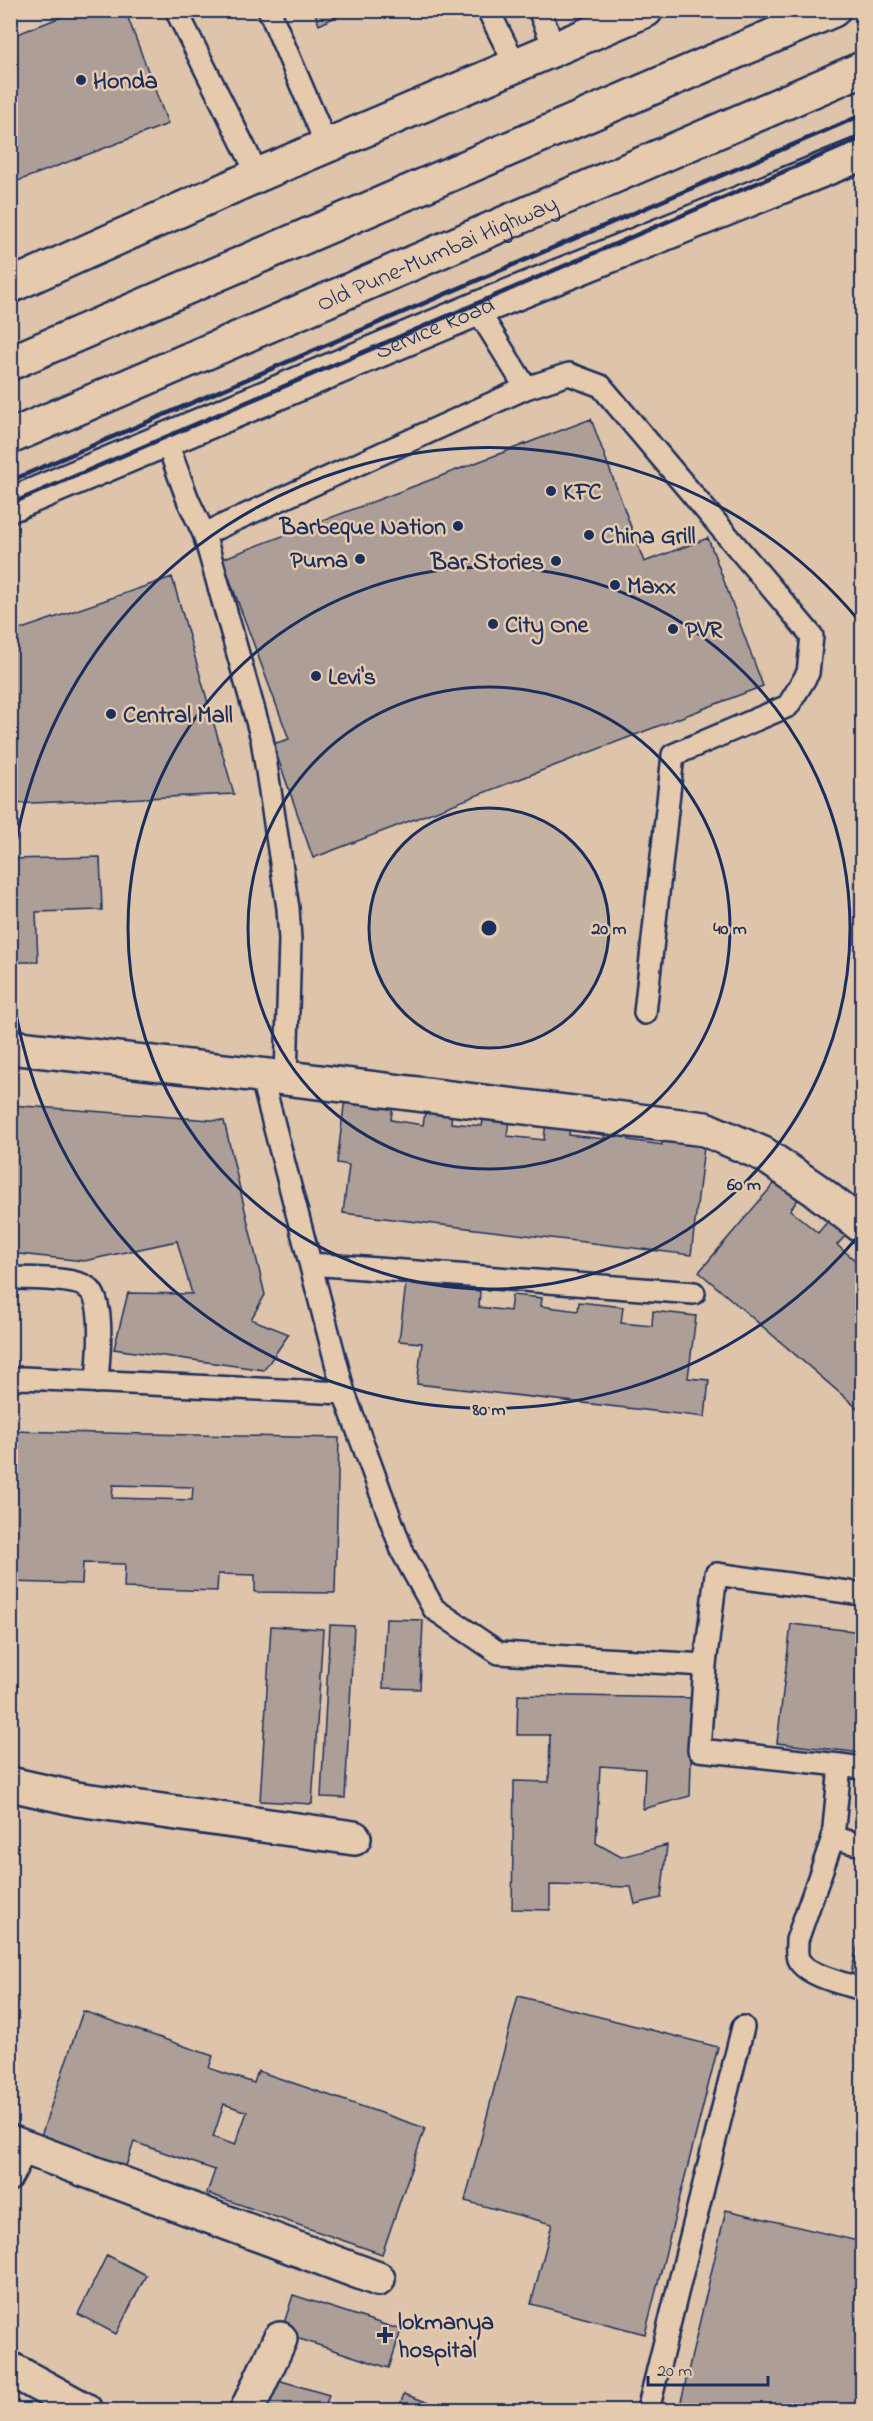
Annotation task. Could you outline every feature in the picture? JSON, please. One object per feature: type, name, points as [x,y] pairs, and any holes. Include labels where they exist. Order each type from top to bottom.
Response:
[{"type":"main road","points":[[10,286],[327,146],[646,10]]},
{"type":"main road","points":[[10,363],[833,10]]},
{"type":"main road","name":"Old Pune–Mumbai Highway","points":[[10,437],[862,69]]},
{"type":"main road","name":"Service Road","points":[[10,505],[477,309],[862,154]]},
{"type":"main road","points":[[10,1047],[705,1130],[763,1154],[816,1190],[862,1226]]},
{"type":"main road","points":[[10,1784],[77,1799],[354,1839]]},
{"type":"main road","points":[[19,2145],[378,2279]]},
{"type":"main road","points":[[247,2410],[280,2339]]},
{"type":"main road","points":[[10,2369],[85,2410]]},
{"type":"lane","points":[[176,10],[258,176]]},
{"type":"lane","points":[[269,10],[327,146]]},
{"type":"lane","points":[[488,10],[516,66]]},
{"type":"lane","points":[[539,10],[555,49]]},
{"type":"lane","points":[[477,309],[526,388]]},
{"type":"lane","points":[[204,534],[526,388],[569,374],[601,386],[812,636],[808,673],[788,706],[673,755],[645,1013]]},
{"type":"lane","points":[[166,440],[188,500],[204,534],[262,739],[283,874],[290,940],[274,1077],[311,1264],[344,1393],[403,1553],[434,1609],[499,1653],[705,1665]]},
{"type":"lane","points":[[311,1264],[694,1293]]},
{"type":"lane","points":[[10,1278],[73,1282],[89,1289],[95,1298],[99,1314],[97,1382]]},
{"type":"lane","points":[[10,1381],[22,1378],[344,1393]]},
{"type":"lane","points":[[862,1594],[716,1574],[705,1665],[699,1750],[862,1768]]},
{"type":"lane","points":[[840,1765],[833,1838],[797,1940],[798,1958],[805,1968],[831,1980],[862,1989]]},
{"type":"lane","points":[[833,1838],[862,1845]]},
{"type":"lane","points":[[648,2410],[743,2027]]},
{"type":"lane","points":[[10,2180],[19,2145]]},
{"type":"building","name":"Honda","points":[[79,10],[125,10],[168,124],[10,184],[10,37]]},
{"type":"building","points":[[314,10],[350,10],[319,25]]},
{"type":"building","name":"City One","points":[[591,419],[644,562],[708,538],[763,686],[313,858],[273,744],[289,739],[222,559]]},
{"type":"building","name":"Central Mall","points":[[172,577],[234,794],[10,804],[10,633]]},
{"type":"building","points":[[100,857],[102,910],[36,912],[38,962],[10,962],[10,859]]},
{"type":"building","points":[[345,1098],[393,1103],[391,1120],[423,1125],[426,1107],[452,1110],[451,1123],[482,1126],[484,1114],[509,1117],[507,1136],[544,1140],[546,1121],[570,1124],[569,1135],[604,1139],[605,1128],[630,1132],[629,1140],[662,1145],[663,1133],[705,1139],[691,1255],[343,1213],[349,1165],[337,1163]]},
{"type":"building","points":[[10,1105],[224,1121],[265,1295],[251,1319],[289,1334],[264,1370],[114,1349],[128,1293],[192,1294],[177,1241],[84,1261],[10,1253]]},
{"type":"building","points":[[779,1178],[800,1197],[790,1210],[818,1233],[828,1221],[846,1235],[837,1245],[862,1266],[862,1412],[699,1272]]},
{"type":"building","points":[[406,1283],[480,1291],[479,1307],[510,1311],[512,1295],[542,1298],[541,1306],[578,1311],[579,1302],[623,1307],[621,1323],[652,1326],[653,1311],[696,1316],[688,1378],[709,1380],[705,1417],[417,1384],[422,1343],[399,1341]]},
{"type":"building","points":[[10,1431],[339,1438],[335,1593],[255,1592],[255,1575],[218,1574],[217,1591],[124,1588],[125,1564],[83,1563],[82,1584],[10,1582]],"holes":[[[113,1485],[193,1487],[192,1500],[112,1498]]]},
{"type":"building","points":[[386,1619],[423,1620],[420,1689],[383,1688]]},
{"type":"building","points":[[791,1624],[862,1632],[862,1753],[777,1743]]},
{"type":"building","points":[[330,1625],[354,1626],[345,1798],[321,1797]]},
{"type":"building","points":[[271,1626],[323,1629],[312,1804],[260,1801]]},
{"type":"building","points":[[518,1695],[693,1698],[690,1796],[643,1809],[645,1769],[600,1766],[596,1843],[621,1857],[667,1845],[661,1898],[635,1904],[631,1887],[550,1885],[550,1910],[512,1909],[514,1781],[549,1782],[550,1735],[517,1735]]},
{"type":"building","points":[[862,1929],[862,1980],[850,1976]]},
{"type":"building","points":[[518,1996],[718,2047],[645,2334],[531,2304],[552,2224],[465,2201]]},
{"type":"building","points":[[83,2011],[213,2056],[209,2068],[254,2083],[258,2071],[425,2128],[382,2254],[207,2193],[215,2170],[134,2142],[126,2166],[41,2136]],"holes":[[[224,2104],[247,2112],[235,2145],[213,2137]]]},
{"type":"building","points":[[726,2210],[862,2242],[862,2387],[857,2410],[679,2410]]},
{"type":"building","points":[[107,2255],[146,2275],[116,2334],[78,2314]]},
{"type":"building","points":[[293,2295],[401,2330],[389,2368],[281,2333]]},
{"type":"building","points":[[271,2378],[329,2395],[324,2410],[261,2410]]},
{"type":"building","points":[[404,2394],[435,2405],[433,2410],[398,2410]]},
{"type":"railway","points":[[10,481],[862,115]]},
{"type":"railway","points":[[10,504],[862,138]]},
{"type":"place","name":"Honda","points":[[81,80]]},
{"type":"place","name":"KFC","points":[[551,491]]},
{"type":"place","name":"Barbeque Nation","points":[[458,526]]},
{"type":"place","name":"China Grill","points":[[589,535]]},
{"type":"place","name":"Puma","points":[[360,559]]},
{"type":"place","name":"Bar Stories","points":[[556,561]]},
{"type":"place","name":"Maxx","points":[[615,585]]},
{"type":"place","name":"City One","points":[[493,624]]},
{"type":"place","name":"PVR","points":[[673,629]]},
{"type":"place","name":"Levi's","points":[[316,676]]},
{"type":"place","name":"Central Mall","points":[[111,714]]},
{"type":"place","name":"lokmanya hospital","points":[[385,2335]]}]
